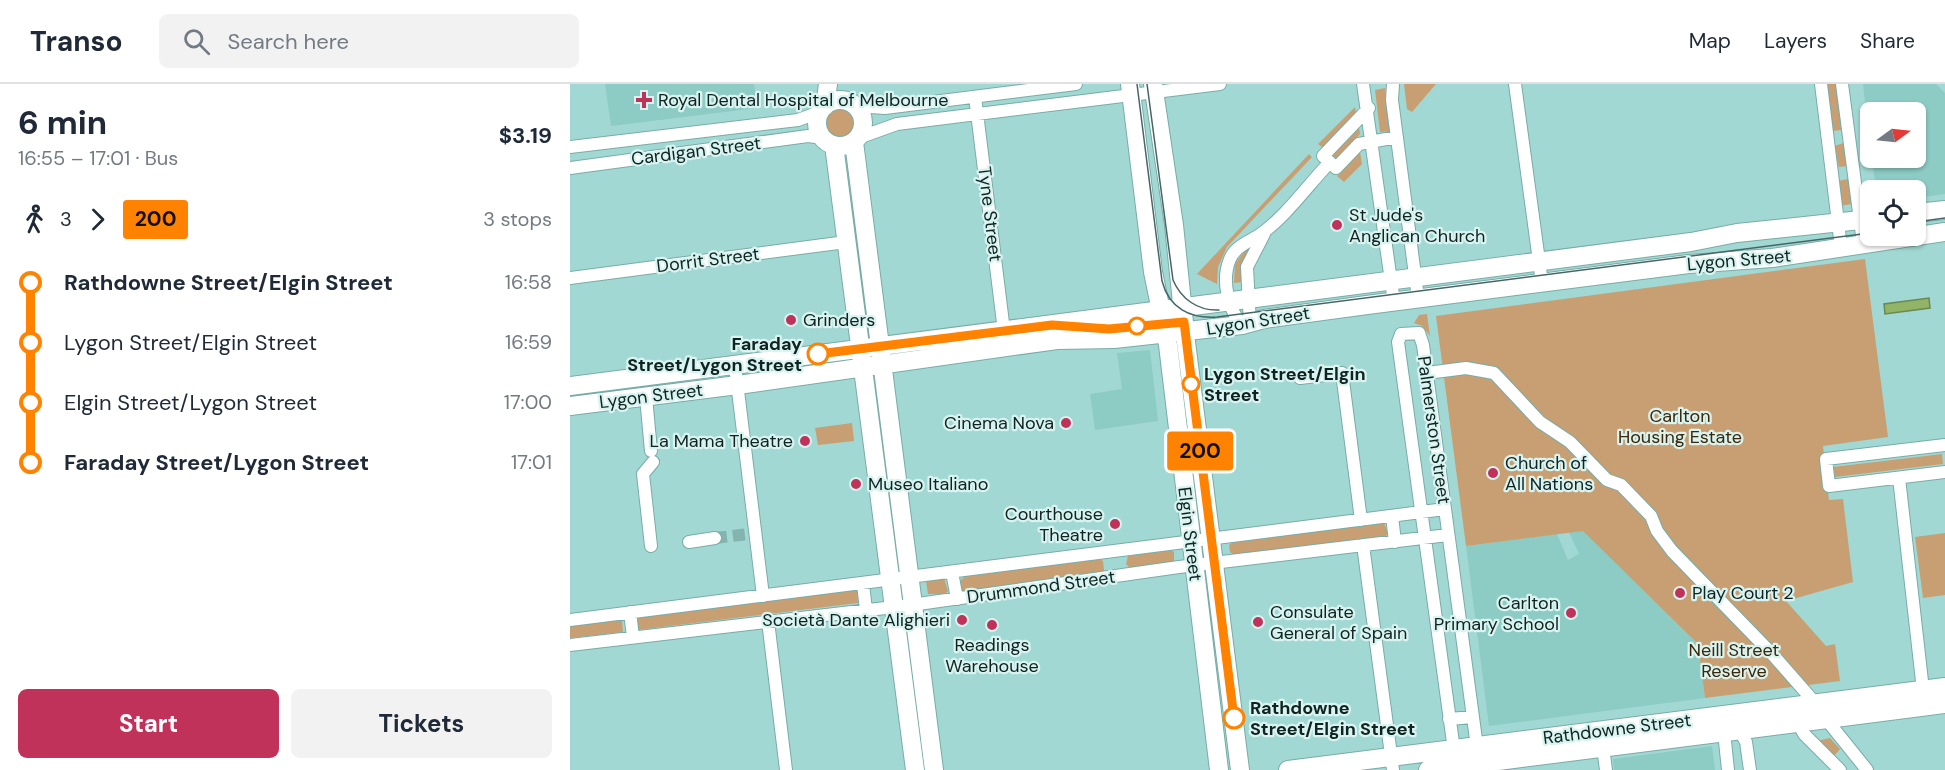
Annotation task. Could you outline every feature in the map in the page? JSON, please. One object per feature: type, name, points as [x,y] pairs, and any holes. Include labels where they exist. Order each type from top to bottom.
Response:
[{"type":"street","points":[[828,84],[817,125],[828,142],[858,318],[872,357],[912,673],[934,770]]},
{"type":"street","points":[[847,84],[863,125],[856,140],[877,316],[872,357]]},
{"type":"street","points":[[823,109],[838,100],[885,108],[1076,84]]},
{"type":"street","points":[[828,142],[847,145],[897,124],[977,114],[1130,89],[1220,84]]},
{"type":"street","points":[[1364,84],[1394,302]]},
{"type":"street","points":[[1393,84],[1397,136],[1418,298]]},
{"type":"street","points":[[1515,84],[1542,283]]},
{"type":"street","points":[[1821,84],[1841,247]]},
{"type":"street","points":[[1842,84],[1860,196]]},
{"type":"street","name":"Elgin Street","points":[[1153,88],[1183,306],[1240,770]]},
{"type":"street","name":"Elgin Street","points":[[1130,89],[1153,272],[1166,333],[1219,770]]},
{"type":"street","name":"Tyne Street","points":[[975,97],[1006,339]]},
{"type":"street","points":[[1369,108],[1323,156],[1336,168],[1355,147],[1373,140],[1397,136]]},
{"type":"street","name":"Cardigan Street","points":[[570,147],[798,120],[823,109]]},
{"type":"street","points":[[1828,138],[1849,135]]},
{"type":"street","name":"Cardigan Street","points":[[570,168],[808,136],[828,142]]},
{"type":"street","points":[[1246,325],[1234,315],[1229,301],[1227,275],[1231,256],[1241,246],[1268,228],[1330,162]]},
{"type":"street","points":[[1833,174],[1855,172]]},
{"type":"street","points":[[1926,212],[1945,210]]},
{"type":"street","name":"Lygon Street","points":[[570,386],[735,366],[872,357],[1006,339],[1162,308],[1691,242],[1737,233],[1860,220]]},
{"type":"street","points":[[1246,325],[1250,298],[1247,265],[1268,228]]},
{"type":"street","name":"Lygon Street","points":[[1926,235],[1945,232]]},
{"type":"street","points":[[846,242],[866,239]]},
{"type":"street","name":"Dorrit Street","points":[[570,278],[846,242]]},
{"type":"street","name":"Lygon Street","points":[[1006,339],[1114,339],[1185,332],[1246,325],[1264,319],[1418,298],[1731,259],[1772,258],[1860,244]]},
{"type":"street","points":[[858,318],[877,316]]},
{"type":"street","name":"Palmerston Street","points":[[1454,750],[1398,342],[1401,334],[1414,332],[1421,336],[1477,747]]},
{"type":"street","name":"Lygon Street","points":[[570,406],[738,386],[872,357]]},
{"type":"street","points":[[735,366],[753,533],[763,596]]},
{"type":"street","points":[[1426,373],[1466,368],[1494,373],[1540,422],[1570,442],[1607,480],[1621,484],[1651,516],[1657,531],[1672,551],[1789,672],[1809,712],[1852,752],[1867,770]]},
{"type":"street","points":[[1300,378],[1341,373],[1360,520]]},
{"type":"street","points":[[646,397],[652,457],[643,474],[651,546]]},
{"type":"street","points":[[1177,422],[1196,420]]},
{"type":"street","points":[[1945,445],[1826,459],[1829,486],[1945,472]]},
{"type":"street","points":[[1899,478],[1925,698]]},
{"type":"street","name":"Drummond Street","points":[[570,620],[1445,509]]},
{"type":"street","points":[[1392,516],[1395,542]]},
{"type":"street","name":"Drummond Street","points":[[570,645],[957,599],[1214,563],[1448,535]]},
{"type":"street","points":[[689,542],[715,538]]},
{"type":"street","points":[[1363,545],[1392,764]]},
{"type":"street","points":[[952,572],[957,599]]},
{"type":"street","points":[[863,584],[866,610]]},
{"type":"street","points":[[630,612],[633,637]]},
{"type":"street","points":[[768,621],[786,770]]},
{"type":"street","points":[[1202,627],[1222,624]]},
{"type":"street","points":[[912,673],[915,770]]},
{"type":"street","points":[[1209,687],[1230,685]]},
{"type":"street","name":"Rathdowne Street","points":[[1288,770],[1392,764],[1477,747],[1602,739],[1731,726],[1809,712],[1925,698],[1945,687]]},
{"type":"street","name":"Rathdowne Street","points":[[1925,698],[1945,704]]},
{"type":"street","points":[[1212,713],[1233,710]]},
{"type":"street","points":[[1809,712],[1804,734],[1839,768],[1852,752]]},
{"type":"street","points":[[1449,719],[1473,717]]},
{"type":"street","points":[[1731,726],[1745,739],[1749,765],[1728,766],[1731,726]]},
{"type":"street","points":[[1602,739],[1606,770]]},
{"type":"street","name":"Rathdowne Street","points":[[1428,770],[1602,739]]},
{"type":"shaded area","points":[[605,84],[754,84],[757,108],[611,126]]},
{"type":"shaded area","points":[[1863,84],[1936,84],[1945,93],[1945,194],[1926,197],[1926,180],[1875,180],[1873,168],[1926,168],[1926,102],[1865,102]]},
{"type":"shaded area","points":[[1929,298],[1930,308],[1885,314],[1884,304]]},
{"type":"shaded area","points":[[1150,350],[1158,421],[1095,430],[1090,394],[1122,389],[1117,353]]},
{"type":"shaded area","name":"Carlton Primary School","points":[[1583,530],[1698,644],[1705,698],[1489,726],[1466,546],[1557,534],[1568,560],[1579,554],[1569,532]]},
{"type":"shaded area","points":[[1712,746],[1715,770],[1614,770],[1613,759]]},
{"type":"green space","points":[[1404,84],[1436,84],[1412,112],[1407,109]]},
{"type":"green space","points":[[1825,84],[1838,84],[1841,130],[1833,131]]},
{"type":"green space","points":[[1385,88],[1390,131],[1380,132],[1375,90]]},
{"type":"green space","points":[[841,106],[853,112],[859,124],[853,136],[841,142],[829,136],[823,124],[829,112]]},
{"type":"green space","points":[[1355,107],[1356,112],[1323,148],[1318,144]]},
{"type":"green space","points":[[1359,127],[1360,134],[1335,160],[1331,156]]},
{"type":"green space","points":[[1844,143],[1848,166],[1839,167],[1834,146]]},
{"type":"green space","points":[[1360,152],[1362,164],[1344,182],[1337,176]]},
{"type":"green space","points":[[1309,154],[1312,157],[1227,247],[1218,267],[1217,284],[1197,274]]},
{"type":"green space","points":[[1848,179],[1852,204],[1839,206],[1838,181]]},
{"type":"green space","points":[[1246,249],[1249,252],[1241,266],[1242,282],[1234,283],[1235,264]]},
{"type":"green space","name":"Carlton Housing Estate","points":[[1865,259],[1888,437],[1823,446],[1829,500],[1843,499],[1853,582],[1786,601],[1826,646],[1835,644],[1840,681],[1705,698],[1698,644],[1583,531],[1466,546],[1436,316]]},
{"type":"green space","points":[[1427,314],[1430,336],[1422,326],[1414,323],[1419,315]]},
{"type":"green space","points":[[852,423],[854,441],[818,445],[815,428]]},
{"type":"green space","points":[[1942,454],[1943,464],[1835,477],[1833,467]]},
{"type":"green space","points":[[1384,523],[1388,533],[1386,536],[1235,556],[1230,552],[1229,545],[1233,542]]},
{"type":"green space","points":[[1945,533],[1945,595],[1923,598],[1915,537]]},
{"type":"green space","points":[[1171,550],[1174,552],[1174,562],[1130,568],[1126,564],[1128,556]]},
{"type":"green space","points":[[1098,558],[1103,561],[1104,570],[1101,575],[968,594],[962,591],[960,581],[965,576]]},
{"type":"green space","points":[[944,578],[948,591],[945,594],[928,594],[926,581]]},
{"type":"green space","points":[[857,590],[858,603],[637,630],[636,618]]},
{"type":"green space","points":[[622,620],[623,632],[570,638],[570,626]]},
{"type":"green space","points":[[1830,738],[1840,749],[1834,756],[1817,741]]},
{"type":"tunnel","points":[[715,538],[749,534]]},
{"type":"tram line","points":[[1137,84],[1162,281],[1175,305],[1198,316],[1217,317],[1860,234]]},
{"type":"tram line","points":[[1147,84],[1173,280],[1181,293],[1197,306],[1219,310]]},
{"type":"tram line","points":[[1926,221],[1945,218]]},
{"type":"bus line","name":"200","points":[[818,354],[1052,325],[1109,329],[1184,322],[1234,718]]},
{"type":"place","name":"Royal Dental Hospital of Melbourne","points":[[644,100]]},
{"type":"place","name":"St Jude's Anglican Church","points":[[1337,225]]},
{"type":"place","name":"Grinders","points":[[791,320]]},
{"type":"place","name":"Faraday Street/Lygon Street","points":[[818,354]]},
{"type":"place","name":"Lygon Street/Elgin Street","points":[[1191,384]]},
{"type":"place","name":"Cinema Nova","points":[[1066,423]]},
{"type":"place","name":"La Mama Theatre","points":[[805,441]]},
{"type":"place","name":"Church of All Nations","points":[[1493,473]]},
{"type":"place","name":"Museo Italiano","points":[[856,484]]},
{"type":"place","name":"Courthouse Theatre","points":[[1115,524]]},
{"type":"place","name":"Play Court 2","points":[[1680,593]]},
{"type":"place","name":"Carlton Primary School","points":[[1571,613]]},
{"type":"place","name":"Società Dante Alighieri","points":[[962,620]]},
{"type":"place","name":"Consulate General of Spain","points":[[1258,622]]},
{"type":"place","name":"Readings Warehouse","points":[[992,625]]},
{"type":"place","name":"Rathdowne Street/Elgin Street","points":[[1234,718]]},
{"type":"park label","name":"Neill Street Reserve","points":[[1734,660]]}]
